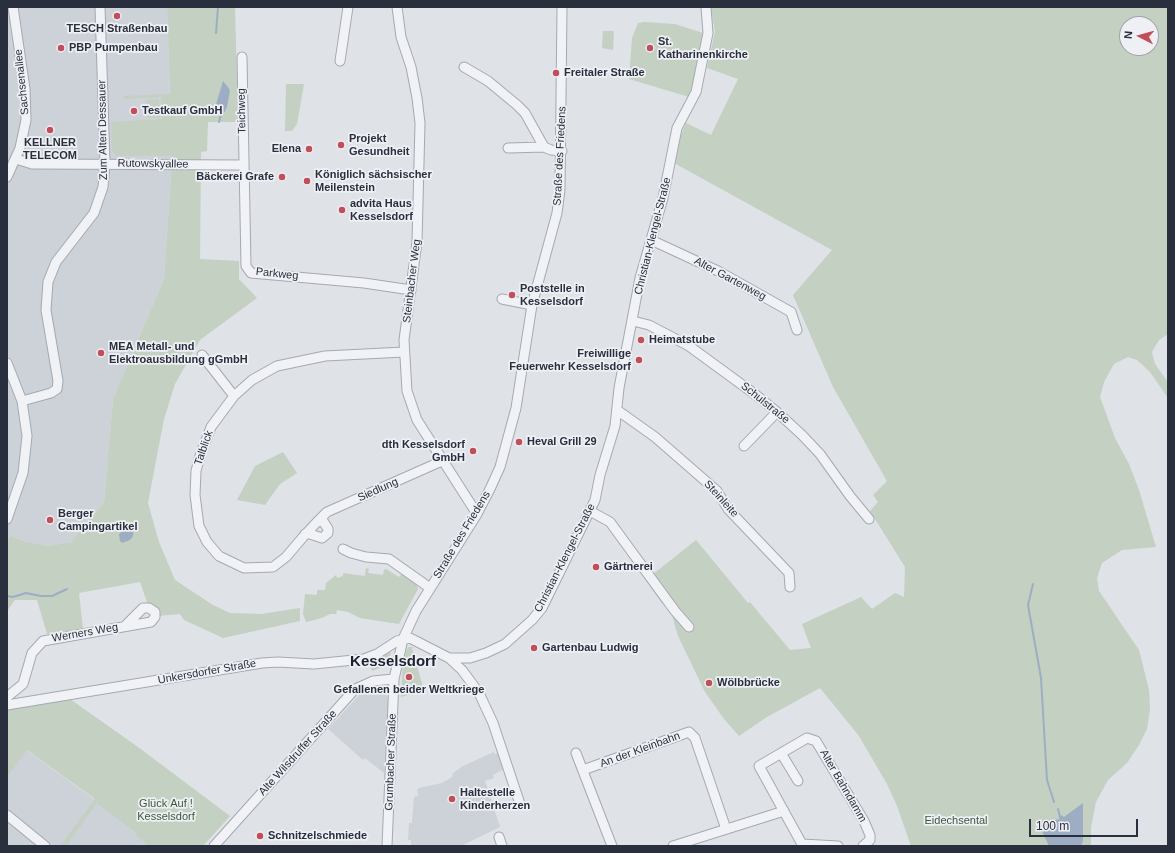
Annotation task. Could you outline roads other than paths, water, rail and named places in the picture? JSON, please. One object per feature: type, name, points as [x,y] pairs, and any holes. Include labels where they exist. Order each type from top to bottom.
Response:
[{"type":"street","name":"Sachsenallee","points":[[7,177],[16,159],[23,134],[26,106],[11,26],[13,7]]},
{"type":"street","name":"Zum Alten Dessauer","points":[[22,401],[51,393],[57,389],[58,381],[46,310],[48,282],[56,262],[94,212],[103,187],[104,163],[100,7]]},
{"type":"street","points":[[340,61],[348,7]]},
{"type":"street","name":"Steinbacher Weg","points":[[397,7],[400,32],[411,67],[420,123],[417,242],[404,352],[407,391],[410,404],[417,420],[477,514]]},
{"type":"street","name":"Straße des Friedens","points":[[394,679],[403,639],[410,622],[477,514],[500,468],[513,424],[532,305],[556,213],[560,190],[562,151],[562,7]]},
{"type":"street","name":"Christian-Klengel-Straße","points":[[449,658],[470,658],[486,653],[504,644],[532,620],[542,608],[595,500],[600,474],[612,440],[624,362],[640,278],[663,198],[677,128],[696,92],[708,33],[706,7]]},
{"type":"street","name":"Teichweg","points":[[242,57],[243,165]]},
{"type":"street","points":[[464,67],[488,81],[525,113],[544,147]]},
{"type":"street","points":[[508,148],[544,147],[551,150],[562,151]]},
{"type":"street","name":"Rutowskyallee","points":[[16,159],[32,164],[104,163],[243,165]]},
{"type":"street","name":"Parkweg","points":[[243,165],[246,266],[251,273],[364,283],[411,290]]},
{"type":"street","name":"Alter Gartenweg","points":[[651,240],[718,271],[791,312],[797,330]]},
{"type":"street","points":[[502,299],[532,305]]},
{"type":"street","name":"Schulstraße","points":[[633,321],[649,325],[689,346],[756,394],[802,435],[820,454],[850,496],[869,519]]},
{"type":"street","name":"Talblick","points":[[317,522],[280,562],[273,567],[258,569],[244,568],[219,556],[202,534],[196,511],[196,471],[205,438],[217,416],[234,396],[252,380],[277,366],[314,358],[404,352]]},
{"type":"street","points":[[202,354],[234,396]]},
{"type":"street","points":[[7,363],[22,401],[26,420],[27,447],[18,489],[7,519]]},
{"type":"street","name":"Steinleite","points":[[617,410],[655,437],[717,491],[728,509],[789,573],[790,587]]},
{"type":"street","points":[[744,446],[777,412]]},
{"type":"street","name":"Siedlung","points":[[317,522],[327,512],[442,461]]},
{"type":"street","points":[[590,511],[610,522],[674,610],[689,626]]},
{"type":"street","points":[[305,534],[310,534],[321,538],[326,536],[328,529],[322,521],[317,522]]},
{"type":"street","points":[[343,549],[366,557],[389,559],[430,588]]},
{"type":"street","name":"Werners Weg","points":[[7,697],[23,684],[32,653],[43,641],[125,626]]},
{"type":"street","name":"Christian-Klengel-Straße","points":[[403,639],[410,638],[449,658],[462,670],[479,693],[493,723],[520,804]]},
{"type":"street","name":"Unkersdorfer Straße","points":[[7,705],[262,663],[314,664],[364,659],[377,654],[403,639]]},
{"type":"street","name":"Alte Wilsdruffer Straße","points":[[214,846],[356,689],[373,681],[394,679]]},
{"type":"street","name":"Grumbacher Straße","points":[[387,846],[394,679]]},
{"type":"street","name":"An der Kleinbahn","points":[[583,770],[689,732],[695,738],[726,829]]},
{"type":"street","name":"Alter Bahndamm","points":[[784,811],[759,766],[803,740],[812,739],[816,741],[864,821],[870,835],[870,840],[863,846]]},
{"type":"street","points":[[576,753],[612,846]]},
{"type":"street","points":[[781,753],[798,782]]},
{"type":"street","points":[[673,846],[784,811],[802,845],[838,846]]},
{"type":"street","points":[[7,815],[45,846]]},
{"type":"street","points":[[499,837],[502,846]]},
{"type":"water","points":[[223,81],[230,90],[227,107],[224,113],[221,114],[217,112],[215,108]]},
{"type":"water","points":[[130,524],[134,526],[133,536],[130,540],[122,543],[120,541],[119,534]]},
{"type":"water","points":[[1083,803],[1083,841],[1081,846],[1049,846],[1039,825],[1059,819],[1061,815],[1064,817]]},
{"type":"waterway","points":[[216,33],[218,7]]},
{"type":"waterway","points":[[219,122],[221,114]]},
{"type":"waterway","points":[[1033,584],[1028,605],[1041,678],[1047,780],[1054,802]]},
{"type":"waterway","points":[[7,596],[13,597],[26,593],[41,596],[52,596],[67,589]]},
{"type":"waterway","points":[[1058,809],[1060,817]]},
{"type":"place","name":"TESCH Straßenbau","points":[[117,16]]},
{"type":"place","name":"PBP Pumpenbau","points":[[61,48]]},
{"type":"place","name":"St. Katharinenkirche","points":[[650,48]]},
{"type":"place","name":"Freitaler Straße","points":[[556,73]]},
{"type":"place","name":"Testkauf GmbH","points":[[134,111]]},
{"type":"place","name":"KELLNER TELECOM","points":[[50,130]]},
{"type":"place","name":"Projekt Gesundheit","points":[[341,145]]},
{"type":"place","name":"Elena","points":[[309,149]]},
{"type":"place","name":"Bäckerei Grafe","points":[[282,177]]},
{"type":"place","name":"Königlich sächsischer Meilenstein","points":[[307,181]]},
{"type":"place","name":"advita Haus Kesselsdorf","points":[[342,210]]},
{"type":"place","name":"Poststelle in Kesselsdorf","points":[[512,295]]},
{"type":"place","name":"Heimatstube","points":[[641,340]]},
{"type":"place","name":"MEA Metall- und Elektroausbildung gGmbH","points":[[101,353]]},
{"type":"place","name":"Freiwillige Feuerwehr Kesselsdorf","points":[[639,360]]},
{"type":"place","name":"Heval Grill 29","points":[[519,442]]},
{"type":"place","name":"dth Kesselsdorf GmbH","points":[[473,451]]},
{"type":"place","name":"Berger Campingartikel","points":[[50,520]]},
{"type":"place","name":"Gärtnerei","points":[[596,567]]},
{"type":"place","name":"Gartenbau Ludwig","points":[[534,648]]},
{"type":"place","name":"Gefallenen beider Weltkriege","points":[[409,677]]},
{"type":"place","name":"Wölbbrücke","points":[[709,683]]},
{"type":"place","name":"Haltestelle Kinderherzen","points":[[452,799]]},
{"type":"place","name":"Schnitzelschmiede","points":[[260,836]]},
{"type":"district","name":"Kesselsdorf","points":[[393,662]]},
{"type":"park label","name":"Glück Auf ! Kesselsdorf","points":[[166,810]]},
{"type":"park label","name":"Eidechsental","points":[[956,821]]}]
